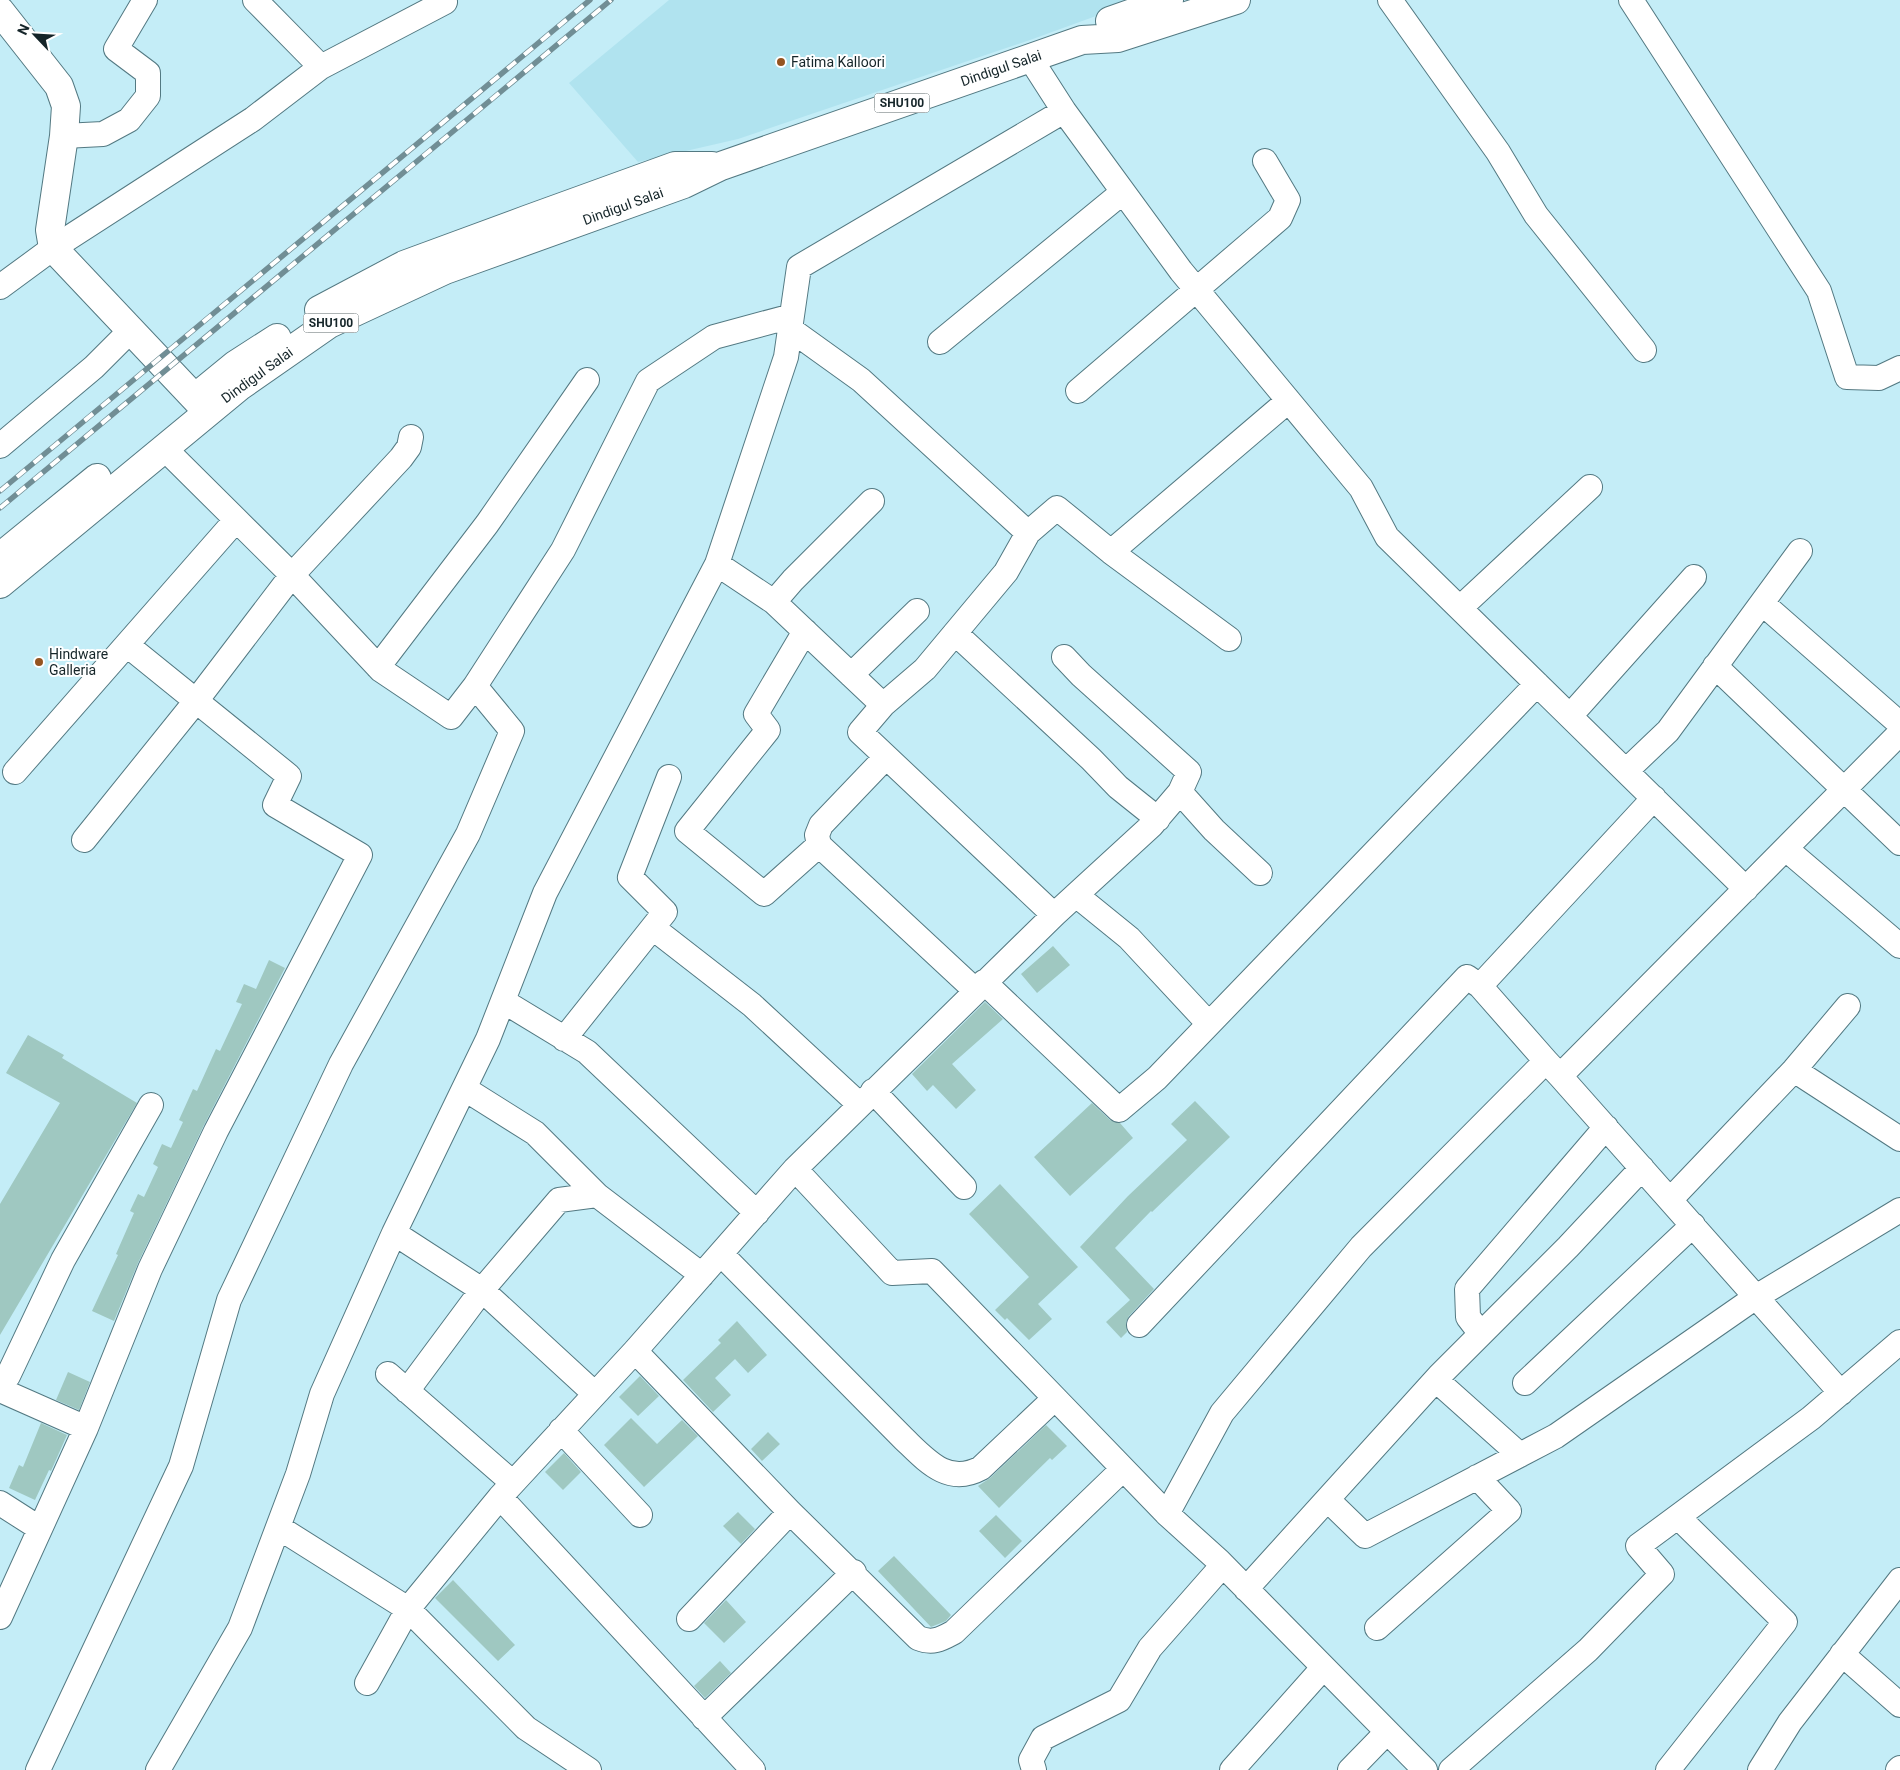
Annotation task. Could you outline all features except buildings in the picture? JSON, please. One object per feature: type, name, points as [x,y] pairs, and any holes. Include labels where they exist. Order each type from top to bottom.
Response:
[{"type":"main road","name":"Dindigul Salai","points":[[0,557],[201,405],[240,386],[329,324],[445,270],[684,184],[721,166],[1082,40],[1110,22],[1169,0]]},
{"type":"main road","name":"Dindigul Salai","points":[[1082,40],[1118,38],[1236,0]]},
{"type":"main road","points":[[0,11],[59,86],[66,106],[64,136],[50,230],[53,248],[201,405]]},
{"type":"main road","name":"Dindigul Salai","points":[[0,584],[164,448],[201,405]]},
{"type":"street","points":[[64,136],[103,134],[129,120],[148,96],[148,73],[116,49],[145,0]]},
{"type":"street","points":[[255,0],[321,67]]},
{"type":"street","points":[[0,287],[53,248],[253,119],[321,67],[445,2],[443,0]]},
{"type":"street","points":[[1390,0],[1498,152],[1536,215],[1644,350]]},
{"type":"street","points":[[1632,0],[1819,291],[1846,377],[1879,378],[1900,368]]},
{"type":"street","points":[[1030,58],[1064,111],[1197,290],[1361,488],[1387,537],[1746,889]]},
{"type":"street","points":[[158,1770],[240,1628],[298,1474],[322,1394],[394,1233],[465,1089],[503,1001],[546,893],[717,564],[786,357],[799,267],[1064,111]]},
{"type":"street","points":[[1078,391],[1272,225],[1285,210],[1288,200],[1265,161]]},
{"type":"street","points":[[940,342],[1123,192]]},
{"type":"street","points":[[164,448],[292,575],[378,667],[451,717],[475,686],[563,550],[648,381],[714,337],[791,323],[861,380],[1028,533]]},
{"type":"street","points":[[0,446],[94,367],[131,330]]},
{"type":"street","points":[[378,667],[487,524],[587,380]]},
{"type":"street","points":[[1111,552],[1288,401]]},
{"type":"street","points":[[84,840],[196,701],[292,575],[410,447],[411,437]]},
{"type":"street","points":[[1460,608],[1590,487]]},
{"type":"street","points":[[774,602],[793,580],[872,501]]},
{"type":"street","points":[[1054,915],[860,732],[883,705],[925,669],[1006,572],[1028,533],[1057,508],[1111,552],[1229,640]]},
{"type":"street","points":[[14,772],[236,520]]},
{"type":"street","points":[[1626,771],[1668,731],[1800,551]]},
{"type":"street","points":[[717,564],[774,602],[883,705]]},
{"type":"street","points":[[1570,716],[1694,577]]},
{"type":"street","points":[[1762,603],[1900,724]]},
{"type":"street","points":[[851,675],[917,611]]},
{"type":"street","points":[[804,631],[756,714],[768,730],[687,831],[764,894],[819,845]]},
{"type":"street","points":[[954,633],[1091,759],[1118,787],[1158,819]]},
{"type":"street","points":[[0,1617],[86,1428],[150,1269],[293,982],[360,856],[275,805],[289,776],[127,645]]},
{"type":"street","points":[[366,1683],[408,1609],[507,1490],[635,1352],[795,1169],[980,986],[1158,819],[1180,792],[1189,772],[1081,676],[1064,657]]},
{"type":"street","points":[[1715,666],[1900,843]]},
{"type":"street","points":[[886,757],[821,825],[817,835],[819,845],[1119,1110],[1157,1078],[1537,684]]},
{"type":"street","points":[[38,1770],[181,1466],[229,1300],[341,1064],[468,834],[512,731],[475,686]]},
{"type":"street","points":[[1167,1514],[1228,1406],[1361,1247],[1746,889],[1900,733]]},
{"type":"street","points":[[564,1039],[665,912],[630,878],[669,777]]},
{"type":"street","points":[[1180,792],[1214,830],[1260,873]]},
{"type":"street","points":[[1480,986],[1654,798]]},
{"type":"street","points":[[1786,849],[1900,946]]},
{"type":"street","points":[[1076,895],[1129,938],[1209,1024]]},
{"type":"street","points":[[653,928],[866,1098],[964,1187]]},
{"type":"street","points":[[1139,1325],[1467,977],[1480,986],[1841,1393]]},
{"type":"street","points":[[503,1001],[587,1052],[757,1213]]},
{"type":"street","points":[[1670,1200],[1794,1070],[1848,1006]]},
{"type":"street","points":[[1794,1070],[1900,1139]]},
{"type":"street","points":[[465,1089],[535,1133],[597,1195],[702,1275]]},
{"type":"street","points":[[0,1385],[8,1376],[63,1260],[151,1105]]},
{"type":"street","points":[[1481,1334],[1468,1317],[1467,1289],[1606,1128]]},
{"type":"street","points":[[1246,1589],[1436,1380],[1568,1247],[1642,1168]]},
{"type":"street","points":[[795,1169],[892,1273],[932,1271],[1167,1514],[1223,1565],[1425,1770]]},
{"type":"street","points":[[407,1391],[482,1290],[558,1200],[597,1195]]},
{"type":"street","points":[[1328,1500],[1365,1536],[1556,1436],[1756,1297],[1900,1210]]},
{"type":"street","points":[[1524,1383],[1693,1225]]},
{"type":"street","points":[[394,1233],[482,1290],[595,1394]]},
{"type":"street","points":[[721,1254],[910,1445],[930,1464],[945,1472],[968,1475],[982,1468],[1054,1399]]},
{"type":"street","points":[[1451,1770],[1588,1650],[1662,1574],[1638,1546],[1811,1418],[1900,1342]]},
{"type":"street","points":[[635,1352],[790,1512],[854,1572],[918,1638],[927,1642],[938,1641],[954,1632],[1123,1469]]},
{"type":"street","points":[[388,1374],[507,1490],[704,1718],[752,1770]]},
{"type":"street","points":[[1436,1380],[1520,1455]]},
{"type":"street","points":[[0,1390],[86,1428]]},
{"type":"street","points":[[561,1430],[640,1515]]},
{"type":"street","points":[[1377,1628],[1509,1510],[1477,1477]]},
{"type":"street","points":[[0,1503],[39,1528]]},
{"type":"street","points":[[689,1619],[790,1512]]},
{"type":"street","points":[[1668,1770],[1785,1622],[1678,1517]]},
{"type":"street","points":[[278,1527],[408,1609],[526,1728],[589,1770]]},
{"type":"street","points":[[1034,1770],[1031,1760],[1043,1738],[1119,1700],[1150,1648],[1223,1565]]},
{"type":"street","points":[[704,1718],[854,1572]]},
{"type":"street","points":[[1764,1768],[1790,1722],[1900,1580]]},
{"type":"street","points":[[1842,1654],[1900,1705]]},
{"type":"street","points":[[1232,1770],[1323,1668]]},
{"type":"street","points":[[1350,1770],[1387,1732]]},
{"type":"shaded area","name":"Fatima Kalloori","points":[[669,0],[1140,0],[1030,40],[738,139],[638,162],[569,83]]},
{"type":"railway","points":[[0,491],[590,0]]},
{"type":"railway","points":[[0,508],[611,0]]},
{"type":"place","name":"Fatima Kalloori","points":[[781,62]]},
{"type":"place","name":"Hindware Galleria","points":[[39,662]]}]
